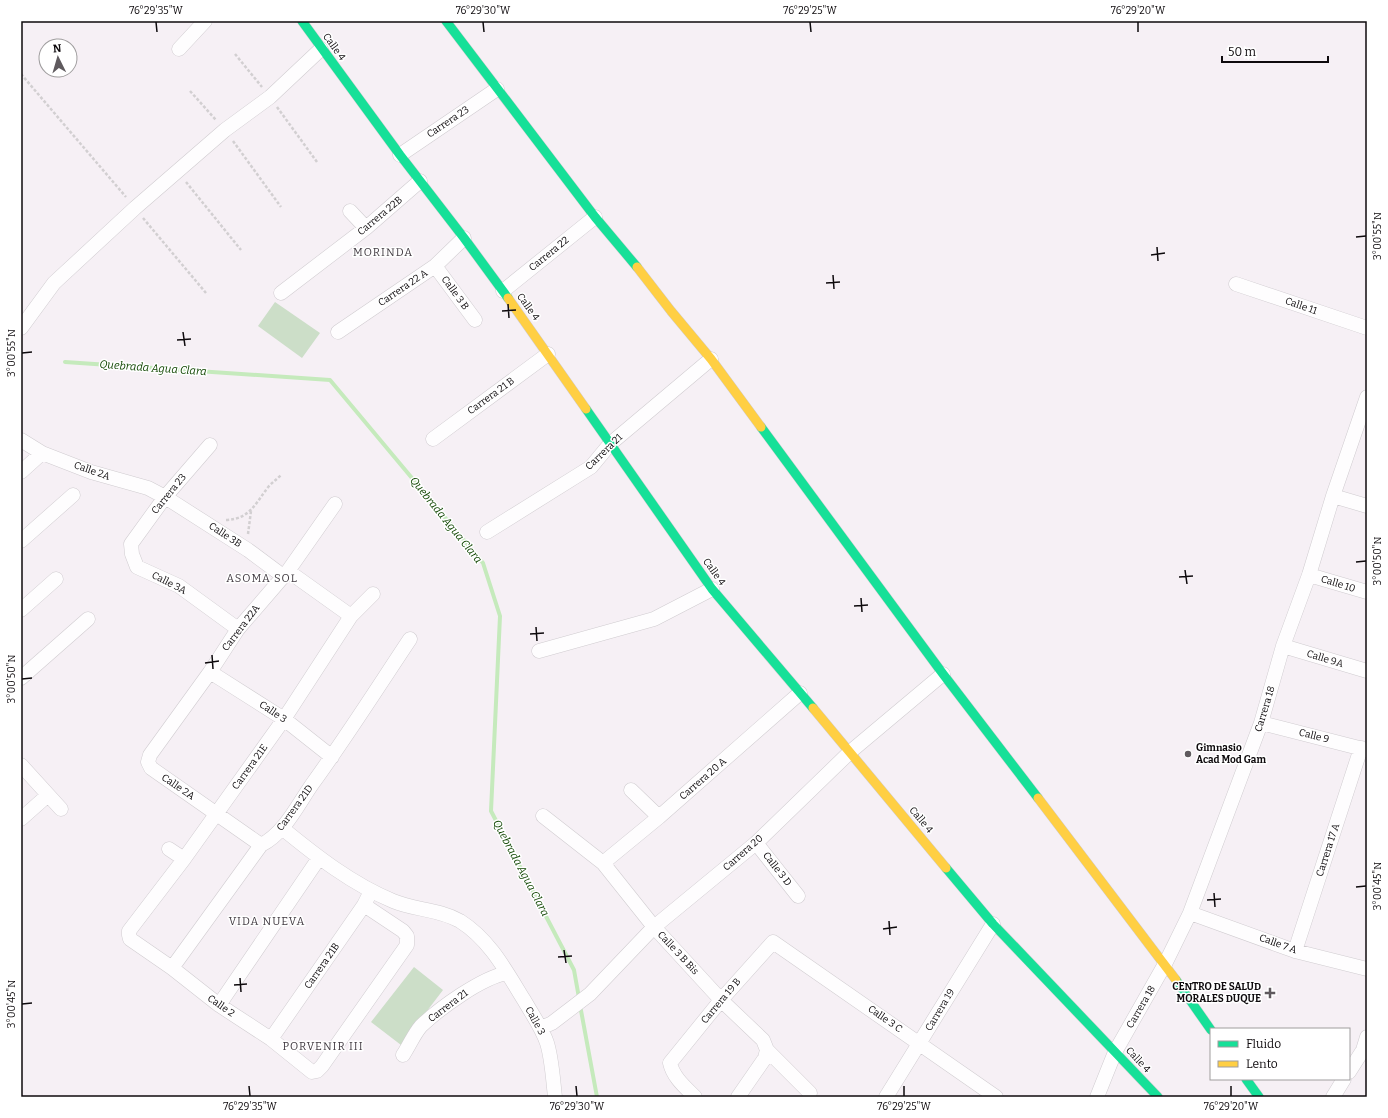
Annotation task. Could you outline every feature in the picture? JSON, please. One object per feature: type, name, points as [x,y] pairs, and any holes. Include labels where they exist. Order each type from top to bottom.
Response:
[{"type":"street","points":[[179,50],[205,21]]},
{"type":"street","name":"Calle 4","points":[[302,21],[400,155],[503,291],[712,589],[800,692],[993,924],[1158,1097]]},
{"type":"street","points":[[446,21],[595,217],[650,282],[671,312],[711,359],[943,674],[1165,964],[1210,1029]]},
{"type":"street","points":[[21,328],[54,283],[135,208],[226,130],[270,97],[322,49]]},
{"type":"street","name":"Carrera 23","points":[[400,155],[497,89]]},
{"type":"street","name":"Carrera 22B","points":[[281,293],[366,228],[420,181]]},
{"type":"street","points":[[350,210],[366,228]]},
{"type":"street","name":"Carrera 22","points":[[503,291],[595,217]]},
{"type":"street","name":"Carrera 22 A","points":[[338,332],[435,266],[464,238]]},
{"type":"street","name":"Calle 3 B","points":[[435,266],[474,320]]},
{"type":"street","name":"Calle 11","points":[[1236,284],[1367,328]]},
{"type":"street","name":"Carrera 21 B","points":[[433,439],[548,354]]},
{"type":"street","name":"Carrera 21","points":[[487,532],[591,467],[610,444],[711,359]]},
{"type":"street","name":"Carrera 18","points":[[1097,1097],[1115,1052],[1165,964],[1190,913],[1261,723],[1283,646],[1309,575],[1333,496],[1363,420],[1367,397]]},
{"type":"street","name":"Calle 2A","points":[[21,440],[42,453],[91,472],[148,488],[165,497]]},
{"type":"street","name":"Carrera 23","points":[[131,544],[165,497],[210,445]]},
{"type":"street","points":[[21,472],[42,453]]},
{"type":"street","points":[[21,541],[73,495]]},
{"type":"street","points":[[1333,496],[1367,506]]},
{"type":"street","name":"Calle 3B","points":[[165,497],[351,616]]},
{"type":"street","name":"Carrera 22A","points":[[150,755],[210,672],[238,629],[285,573],[335,504]]},
{"type":"street","name":"Calle 3A","points":[[131,544],[132,554],[137,567],[179,586],[238,629]]},
{"type":"street","name":"Calle 10","points":[[1309,575],[1367,592]]},
{"type":"street","points":[[21,610],[56,579]]},
{"type":"street","points":[[539,651],[654,619],[712,589]]},
{"type":"street","name":"Carrera 21E","points":[[130,939],[129,931],[217,814],[284,719],[351,616],[373,594]]},
{"type":"street","points":[[21,678],[88,619]]},
{"type":"street","name":"Carrera 21D","points":[[172,968],[261,845],[271,840],[282,828],[332,757],[410,639]]},
{"type":"street","name":"Calle 9A","points":[[1283,646],[1367,671]]},
{"type":"street","name":"Calle 3","points":[[210,672],[284,719],[332,757]]},
{"type":"street","name":"Carrera 20","points":[[547,1026],[590,994],[654,927],[756,843],[850,752],[943,674]]},
{"type":"street","name":"Carrera 20 A","points":[[603,863],[659,817],[800,692]]},
{"type":"street","name":"Calle 9","points":[[1261,723],[1364,749]]},
{"type":"street","name":"Carrera 17 A","points":[[1295,951],[1364,749]]},
{"type":"street","name":"Calle 2A","points":[[150,755],[148,762],[151,768],[217,814]]},
{"type":"street","points":[[21,765],[61,808]]},
{"type":"street","points":[[631,790],[659,817]]},
{"type":"street","points":[[21,819],[48,795]]},
{"type":"street","points":[[217,814],[261,845]]},
{"type":"street","name":"Calle 3 B Bis","points":[[543,816],[603,863],[654,927],[721,1000],[763,1040],[767,1050],[810,1093]]},
{"type":"street","name":"Calle 3","points":[[282,828],[319,858],[371,891],[395,902],[440,913],[458,920],[476,932],[496,956],[547,1026],[547,1044],[555,1097]]},
{"type":"street","name":"Calle 3 D","points":[[756,843],[798,896]]},
{"type":"street","points":[[169,849],[184,859]]},
{"type":"street","points":[[219,1005],[319,858]]},
{"type":"street","name":"Carrera 21B","points":[[271,1039],[364,905],[371,891]]},
{"type":"street","name":"Calle 2","points":[[130,939],[172,968],[219,1005],[271,1039],[312,1072],[317,1071],[322,1066],[407,945],[407,936],[403,931],[364,905]]},
{"type":"street","name":"Calle 7 A","points":[[1190,913],[1295,951],[1367,970]]},
{"type":"street","name":"Carrera 19","points":[[886,1097],[964,968],[993,924]]},
{"type":"street","name":"Calle 3 C","points":[[773,942],[996,1097]]},
{"type":"street","name":"Carrera 19 B","points":[[695,1097],[675,1075],[670,1063],[721,1000],[773,942]]},
{"type":"street","name":"Carrera 21","points":[[403,1055],[420,1027],[447,1005],[475,986],[497,975],[507,973]]},
{"type":"street","points":[[1350,1070],[1366,1046]]},
{"type":"street","points":[[738,1097],[765,1058],[767,1050]]},
{"type":"street","points":[[1247,1080],[1259,1097]]},
{"type":"street","points":[[1333,1097],[1343,1080]]},
{"type":"path","points":[[21,74],[206,293]]},
{"type":"path","points":[[190,91],[226,130],[281,207]]},
{"type":"path","points":[[178,172],[241,250]]},
{"type":"path","points":[[209,525],[221,520],[234,520],[244,516],[251,511],[269,486],[281,475]]},
{"type":"path","points":[[248,550],[248,524],[251,511]]},
{"type":"green space","points":[[275,302],[320,333],[302,358],[258,326]]},
{"type":"green space","points":[[414,967],[443,990],[401,1045],[371,1022]]},
{"type":"waterway","name":"Quebrada Agua Clara","points":[[65,362],[330,380],[483,563],[500,616],[491,811],[574,970],[579,998]]},
{"type":"waterway","name":"Quebrada Agua Clara","points":[[580,1005],[597,1097]]},
{"type":"traffic: fast","points":[[302,21],[400,155],[508,298]]},
{"type":"traffic: fast","points":[[446,21],[595,217],[637,267]]},
{"type":"traffic: fast","points":[[586,409],[712,589],[813,708]]},
{"type":"traffic: fast","points":[[761,427],[943,674],[1038,798]]},
{"type":"traffic: fast","points":[[946,868],[993,924],[1158,1097]]},
{"type":"traffic: fast","points":[[1176,980],[1210,1029]]},
{"type":"traffic: fast","points":[[1247,1080],[1259,1097]]},
{"type":"traffic: slow","points":[[637,267],[711,359],[761,427]]},
{"type":"traffic: slow","points":[[508,298],[586,409]]},
{"type":"traffic: slow","points":[[813,708],[946,868]]},
{"type":"traffic: slow","points":[[1038,798],[1176,980]]},
{"type":"place","name":"Gimnasio Acad Mod Gam","points":[[1188,754]]},
{"type":"place","name":"CENTRO DE SALUD MORALES DUQUE","points":[[1270,993]]},
{"type":"district","name":"MORINDA","points":[[383,252]]},
{"type":"district","name":"ASOMA SOL","points":[[262,578]]},
{"type":"district","name":"VIDA NUEVA","points":[[267,921]]},
{"type":"district","name":"PORVENIR III","points":[[323,1046]]}]
